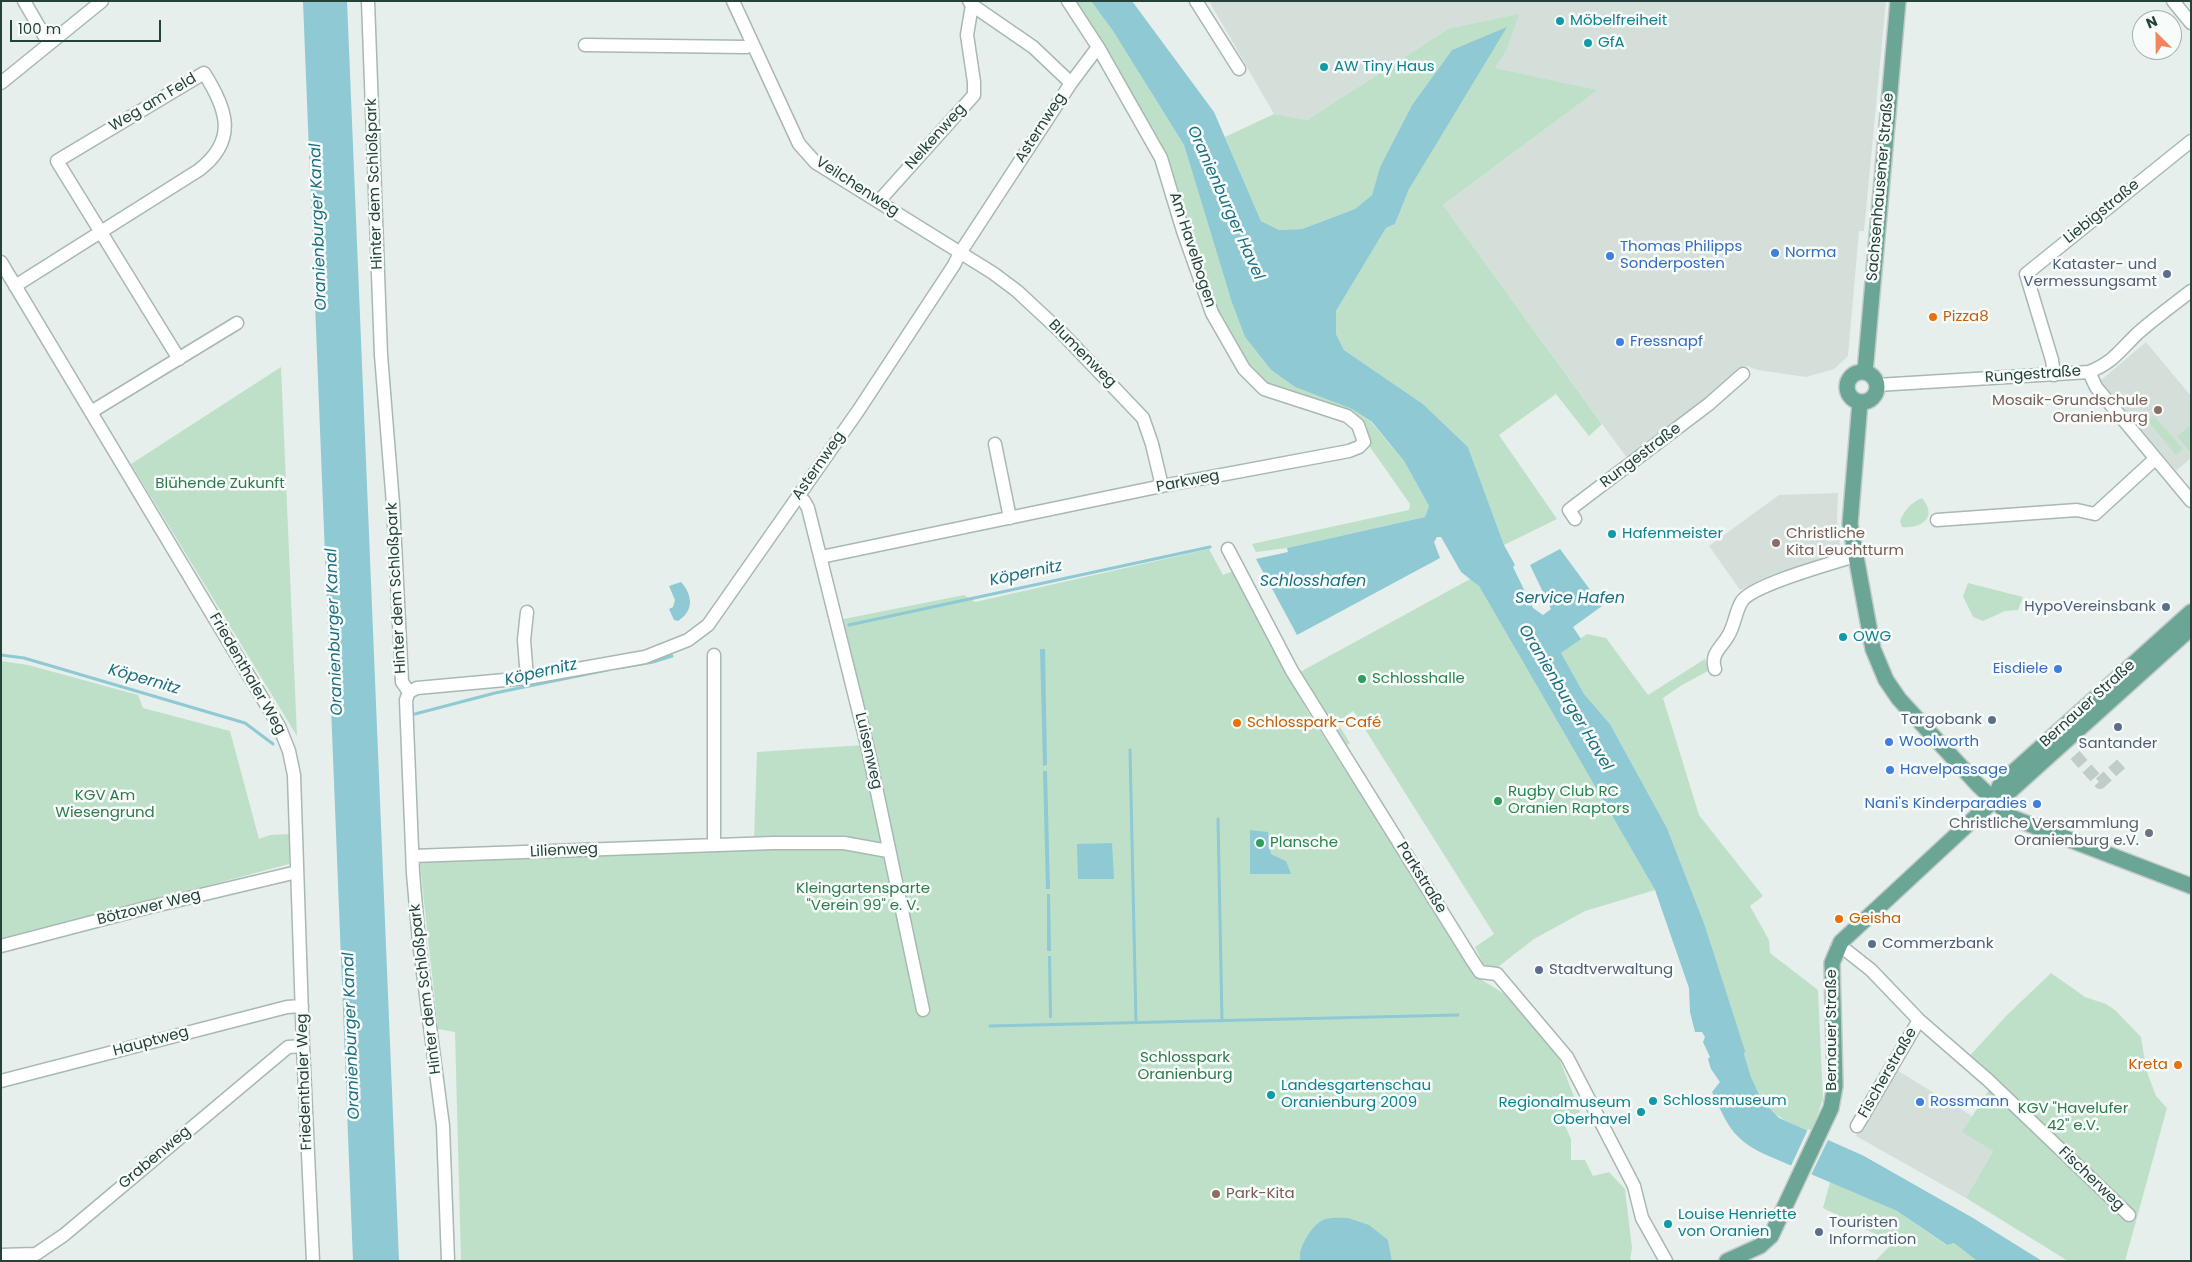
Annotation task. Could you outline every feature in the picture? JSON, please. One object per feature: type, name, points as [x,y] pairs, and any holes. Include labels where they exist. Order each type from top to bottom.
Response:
[{"type":"main road","name":"Sachsenhausener Straße","points":[[1865,372],[1898,1]]},
{"type":"main road","points":[[1865,372],[1873,377],[1877,385],[1873,398],[1860,402],[1854,400],[1849,394],[1848,383],[1856,373],[1865,372]]},
{"type":"main road","points":[[1860,402],[1850,524],[1872,644],[1886,680],[1899,699],[1993,801],[2013,818],[2191,886]]},
{"type":"main road","name":"Bernauer Straße","points":[[1993,801],[2001,783],[2191,612]]},
{"type":"main road","name":"Bernauer Straße","points":[[1729,1260],[1760,1246],[1771,1236],[1830,1108],[1835,1086],[1831,972],[1837,947],[1993,801],[2009,792],[2191,628]]},
{"type":"street","points":[[24,1],[49,44]]},
{"type":"street","points":[[1,83],[102,1]]},
{"type":"street","name":"Hinter dem Schloßpark","points":[[368,1],[382,355],[394,512],[402,682],[409,692],[406,700],[413,856],[419,942],[443,1126],[448,1261]]},
{"type":"street","name":"Veilchenweg","points":[[733,1],[799,144],[816,163],[960,253]]},
{"type":"street","name":"Am Havelbogen","points":[[1068,1],[1098,46],[1161,158],[1183,231],[1212,313],[1244,369],[1264,389],[1347,416],[1358,425],[1364,442]]},
{"type":"street","points":[[1196,1],[1239,69]]},
{"type":"street","points":[[2173,1],[2191,23]]},
{"type":"street","points":[[970,3],[1033,47],[1071,83]]},
{"type":"street","name":"Nelkenweg","points":[[879,201],[974,95],[974,82],[967,35],[970,3]]},
{"type":"street","points":[[585,45],[746,47],[753,45]]},
{"type":"street","name":"Asternweg","points":[[409,692],[417,688],[528,678],[645,657],[661,652],[698,634],[720,610],[798,497],[922,314],[1071,83],[1098,46]]},
{"type":"street","name":"Weg am Feld","points":[[15,286],[102,232],[199,170],[219,152],[225,123],[216,93],[204,73],[57,161],[102,232]]},
{"type":"street","name":"Liebigstraße","points":[[2054,375],[2052,360],[2026,274],[2191,141]]},
{"type":"street","points":[[102,232],[178,359]]},
{"type":"street","name":"Blumenweg","points":[[960,253],[1017,291],[1132,405],[1143,418],[1149,432],[1162,486]]},
{"type":"street","name":"Friedenthaler Weg","points":[[1,262],[279,726],[289,752],[294,775],[302,1046],[313,1261]]},
{"type":"street","name":"Rungestraße","points":[[1877,385],[2089,372],[2105,365],[2138,334],[2191,291]]},
{"type":"street","points":[[91,412],[237,323]]},
{"type":"street","points":[[2089,372],[2096,388],[2191,501]]},
{"type":"street","name":"Rungestraße","points":[[1575,519],[1568,510],[1709,404],[1744,374]]},
{"type":"street","name":"Parkweg","points":[[821,557],[1162,486],[1349,451],[1359,447],[1364,442]]},
{"type":"street","points":[[995,444],[1010,518]]},
{"type":"street","points":[[1937,520],[2077,510],[2095,514],[2155,459]]},
{"type":"street","name":"Luisenweg","points":[[798,497],[804,501],[808,508],[868,749],[923,1010]]},
{"type":"street","name":"Parkstraße","points":[[1228,549],[1292,671],[1480,972],[1497,974],[1567,1057],[1634,1186],[1642,1218],[1666,1261]]},
{"type":"street","points":[[1715,670],[1713,663],[1714,654],[1727,638],[1742,600],[1750,594],[1783,580],[1855,556]]},
{"type":"street","points":[[527,612],[524,640],[528,678]]},
{"type":"street","points":[[714,656],[714,844]]},
{"type":"street","name":"Lilienweg","points":[[413,856],[714,844],[844,843],[888,851]]},
{"type":"street","name":"Bötzower Weg","points":[[1,946],[165,903],[297,872]]},
{"type":"street","name":"Fischerstraße","points":[[1837,947],[1847,951],[1871,970],[1919,1020],[1988,1080]]},
{"type":"street","name":"Hauptweg","points":[[1,1081],[287,1007],[302,1006]]},
{"type":"street","name":"Fischerstraße","points":[[1857,1126],[1919,1020]]},
{"type":"street","name":"Grabenweg","points":[[1,1255],[36,1254],[64,1235],[288,1047],[302,1046]]},
{"type":"street","name":"Fischerweg","points":[[1988,1080],[2129,1215]]},
{"type":"shaded area","points":[[1209,1],[1886,1],[1864,231],[1859,231],[1848,356],[1834,369],[1806,377],[1758,370],[1747,366],[1627,458],[1443,205],[1598,90],[1494,68],[1506,51],[1448,29],[1307,120],[1274,114]]},
{"type":"shaded area","name":"Mosaik-Grundschule Oranienburg","points":[[2146,342],[2191,396],[2191,458],[2176,471],[2100,381]]},
{"type":"shaded area","name":"Christliche Kita Leuchtturm","points":[[1838,493],[1837,520],[1841,554],[1824,557],[1740,590],[1709,546],[1779,495]]},
{"type":"shaded area","points":[[1895,1069],[1972,1116],[1963,1132],[1993,1151],[1966,1198],[1856,1136]]},
{"type":"green space","points":[[1068,1],[1091,1],[1113,31],[1184,145],[1232,303],[1245,337],[1271,370],[1295,387],[1352,409],[1371,422],[1404,461],[1429,506],[1425,517],[1287,548],[1256,552],[1252,544],[1409,510],[1410,504],[1363,437],[1358,425],[1264,389],[1212,313],[1170,183]]},
{"type":"green space","points":[[1519,14],[1506,51],[1495,68],[1598,90],[1443,205],[1602,424],[1589,436],[1556,394],[1499,435],[1557,519],[1504,545],[1468,447],[1423,404],[1344,350],[1336,334],[1336,311],[1386,228],[1395,224],[1409,189],[1452,50],[1412,105],[1380,167],[1372,195],[1355,209],[1302,229],[1279,230],[1261,221],[1225,137],[1274,114],[1307,120],[1448,29]]},
{"type":"green space","name":"Blühende Zukunft","points":[[281,367],[297,736],[131,464]]},
{"type":"green space","points":[[2154,416],[2183,449],[2176,455],[2148,421]]},
{"type":"green space","points":[[2191,425],[2191,453],[2177,436]]},
{"type":"green space","points":[[1922,498],[1927,505],[1928,516],[1926,520],[1916,526],[1902,527],[1900,521],[1906,510],[1911,504]]},
{"type":"green space","name":"Schlosspark Oranienburg","points":[[1209,549],[1223,575],[1233,571],[1308,712],[1477,977],[1511,998],[1559,1058],[1580,1112],[1562,1119],[1571,1139],[1571,1160],[1585,1160],[1593,1176],[1609,1172],[1625,1189],[1632,1248],[1630,1261],[1392,1261],[1388,1240],[1299,1255],[1300,1261],[461,1261],[455,1032],[438,1029],[419,856],[754,841],[757,752],[864,745],[834,621],[964,595],[975,602]],"holes":[[[1271,854],[1286,861],[1250,873]]]},
{"type":"green space","points":[[1472,578],[1479,586],[1655,890],[1585,911],[1534,939],[1494,970],[1485,967],[1475,947],[1494,934],[1356,715],[1353,711],[1337,722],[1350,743],[1344,747],[1300,672]]},
{"type":"green space","points":[[1968,583],[2023,597],[2018,610],[2005,611],[1983,621],[1973,617],[1963,596]]},
{"type":"green space","points":[[1587,634],[1606,638],[1648,695],[1705,659],[1708,671],[1663,698],[1699,815],[1763,896],[1750,906],[1769,940],[1770,953],[1818,990],[1823,1099],[1811,1133],[1781,1118],[1768,1106],[1757,1089],[1751,1077],[1704,923],[1667,828],[1610,724],[1584,694],[1560,653]]},
{"type":"green space","name":"KGV Am Wiesengrund","points":[[1,661],[28,665],[138,695],[143,708],[230,731],[259,839],[270,835],[289,834],[289,864],[1,941]]},
{"type":"green space","name":"KGV \"Havelufer 42\" e.V.","points":[[2051,973],[2085,997],[2106,1004],[2115,1010],[2141,1037],[2146,1069],[2156,1096],[2167,1108],[2125,1261],[2068,1261],[1966,1198],[1993,1151],[1962,1132],[1994,1082],[1967,1059],[2006,1016]]},
{"type":"green space","points":[[1830,1182],[1897,1211],[1946,1245],[1954,1243],[1977,1261],[1875,1261],[1893,1243],[1823,1208]]},
{"type":"water","name":"Oranienburger Kanal","points":[[303,1],[347,1],[399,1261],[353,1261]]},
{"type":"water","points":[[1091,1],[1132,1],[1214,112],[1261,221],[1279,230],[1302,229],[1355,209],[1372,195],[1380,167],[1412,105],[1452,50],[1507,27],[1409,189],[1395,224],[1386,228],[1336,311],[1336,334],[1344,350],[1423,404],[1468,447],[1504,545],[1515,565],[1513,567],[1533,608],[1543,615],[1551,609],[1530,565],[1560,549],[1602,606],[1573,627],[1581,639],[1561,653],[1584,694],[1610,724],[1667,828],[1704,923],[1745,1051],[1744,1054],[1751,1077],[1762,1100],[1779,1118],[1864,1156],[1973,1218],[2042,1261],[1977,1261],[1954,1243],[1947,1245],[1897,1211],[1764,1154],[1744,1142],[1731,1129],[1712,1092],[1720,1082],[1711,1069],[1708,1059],[1710,1057],[1703,1042],[1705,1037],[1702,1032],[1695,1032],[1690,1012],[1689,988],[1655,890],[1479,586],[1461,572],[1441,537],[1437,537],[1434,542],[1440,558],[1297,635],[1256,559],[1288,552],[1287,548],[1425,517],[1429,506],[1404,461],[1372,422],[1352,409],[1295,387],[1271,370],[1245,337],[1232,303],[1184,145],[1113,31]]},
{"type":"water","points":[[681,582],[688,592],[690,603],[687,613],[678,621],[674,620],[669,609],[673,607],[675,600],[669,586]]},
{"type":"water","points":[[1040,649],[1045,649],[1047,765],[1043,766]]},
{"type":"water","points":[[1043,771],[1047,771],[1050,889],[1046,889]]},
{"type":"water","name":"Plansche","points":[[1250,830],[1268,832],[1271,854],[1286,861],[1291,874],[1250,874]]},
{"type":"water","points":[[1112,843],[1114,879],[1078,879],[1077,844]]},
{"type":"water","points":[[1047,894],[1050,894],[1051,951],[1047,951]]},
{"type":"water","points":[[1048,956],[1051,956],[1052,1018],[1049,1018]]},
{"type":"water","points":[[1329,1218],[1348,1218],[1369,1225],[1388,1240],[1392,1261],[1300,1261],[1303,1244],[1314,1227]]},
{"type":"pier","points":[[1808,1129],[1829,1138],[1810,1177],[1790,1168]]},
{"type":"waterway","name":"Köpernitz","points":[[849,625],[1210,547]]},
{"type":"waterway","name":"Köpernitz","points":[[1,655],[24,658],[245,723],[273,744]]},
{"type":"waterway","name":"Köpernitz","points":[[618,668],[653,662],[672,656]]},
{"type":"waterway","name":"Köpernitz","points":[[415,714],[495,693],[607,670]]},
{"type":"waterway","points":[[1130,750],[1136,1022]]},
{"type":"waterway","points":[[1218,819],[1222,1021]]},
{"type":"waterway","points":[[990,1026],[1458,1015]]},
{"type":"tunnel","points":[[2075,755],[2100,783],[2122,763]]},
{"type":"place","name":"Möbelfreiheit","points":[[1560,21]]},
{"type":"place","name":"GfA","points":[[1588,43]]},
{"type":"place","name":"AW Tiny Haus","points":[[1324,67]]},
{"type":"place","name":"Norma","points":[[1775,253]]},
{"type":"place","name":"Thomas Philipps Sonderposten","points":[[1610,256]]},
{"type":"place","name":"Kataster- und Vermessungsamt","points":[[2167,274]]},
{"type":"place","name":"Pizza8","points":[[1933,317]]},
{"type":"place","name":"Fressnapf","points":[[1620,342]]},
{"type":"place","name":"Mosaik-Grundschule Oranienburg","points":[[2158,410]]},
{"type":"place","name":"Hafenmeister","points":[[1612,534]]},
{"type":"place","name":"Christliche Kita Leuchtturm","points":[[1776,543]]},
{"type":"place","name":"HypoVereinsbank","points":[[2166,607]]},
{"type":"place","name":"OWG","points":[[1843,637]]},
{"type":"place","name":"Eisdiele","points":[[2058,669]]},
{"type":"place","name":"Schlosshalle","points":[[1362,679]]},
{"type":"place","name":"Targobank","points":[[1992,720]]},
{"type":"place","name":"Schlosspark-Café","points":[[1237,723]]},
{"type":"place","name":"Santander","points":[[2118,727]]},
{"type":"place","name":"Woolworth","points":[[1889,742]]},
{"type":"place","name":"Havelpassage","points":[[1890,770]]},
{"type":"place","name":"Rugby Club RC Oranien Raptors","points":[[1498,801]]},
{"type":"place","name":"Nani's Kinderparadies","points":[[2037,804]]},
{"type":"place","name":"Christliche Versammlung Oranienburg e.V.","points":[[2149,833]]},
{"type":"place","name":"Plansche","points":[[1260,843]]},
{"type":"place","name":"Geisha","points":[[1839,919]]},
{"type":"place","name":"Commerzbank","points":[[1872,944]]},
{"type":"place","name":"Stadtverwaltung","points":[[1539,970]]},
{"type":"place","name":"Kreta","points":[[2178,1065]]},
{"type":"place","name":"Landesgartenschau Oranienburg 2009","points":[[1271,1095]]},
{"type":"place","name":"Schlossmuseum","points":[[1653,1101]]},
{"type":"place","name":"Rossmann","points":[[1920,1102]]},
{"type":"place","name":"Regionalmuseum Oberhavel","points":[[1641,1112]]},
{"type":"place","name":"Park-Kita","points":[[1216,1194]]},
{"type":"place","name":"Louise Henriette von Oranien","points":[[1668,1224]]},
{"type":"place","name":"Touristen Information","points":[[1819,1232]]},
{"type":"water label","name":"Oranienburger Havel","points":[[1225,203]]},
{"type":"water label","name":"Schlosshafen","points":[[1313,582]]},
{"type":"water label","name":"Service Hafen","points":[[1570,599]]},
{"type":"water label","name":"Oranienburger Havel","points":[[1565,698]]},
{"type":"park label","name":"Kleingartensparte \"Verein 99\" e. V.","points":[[863,898]]}]
